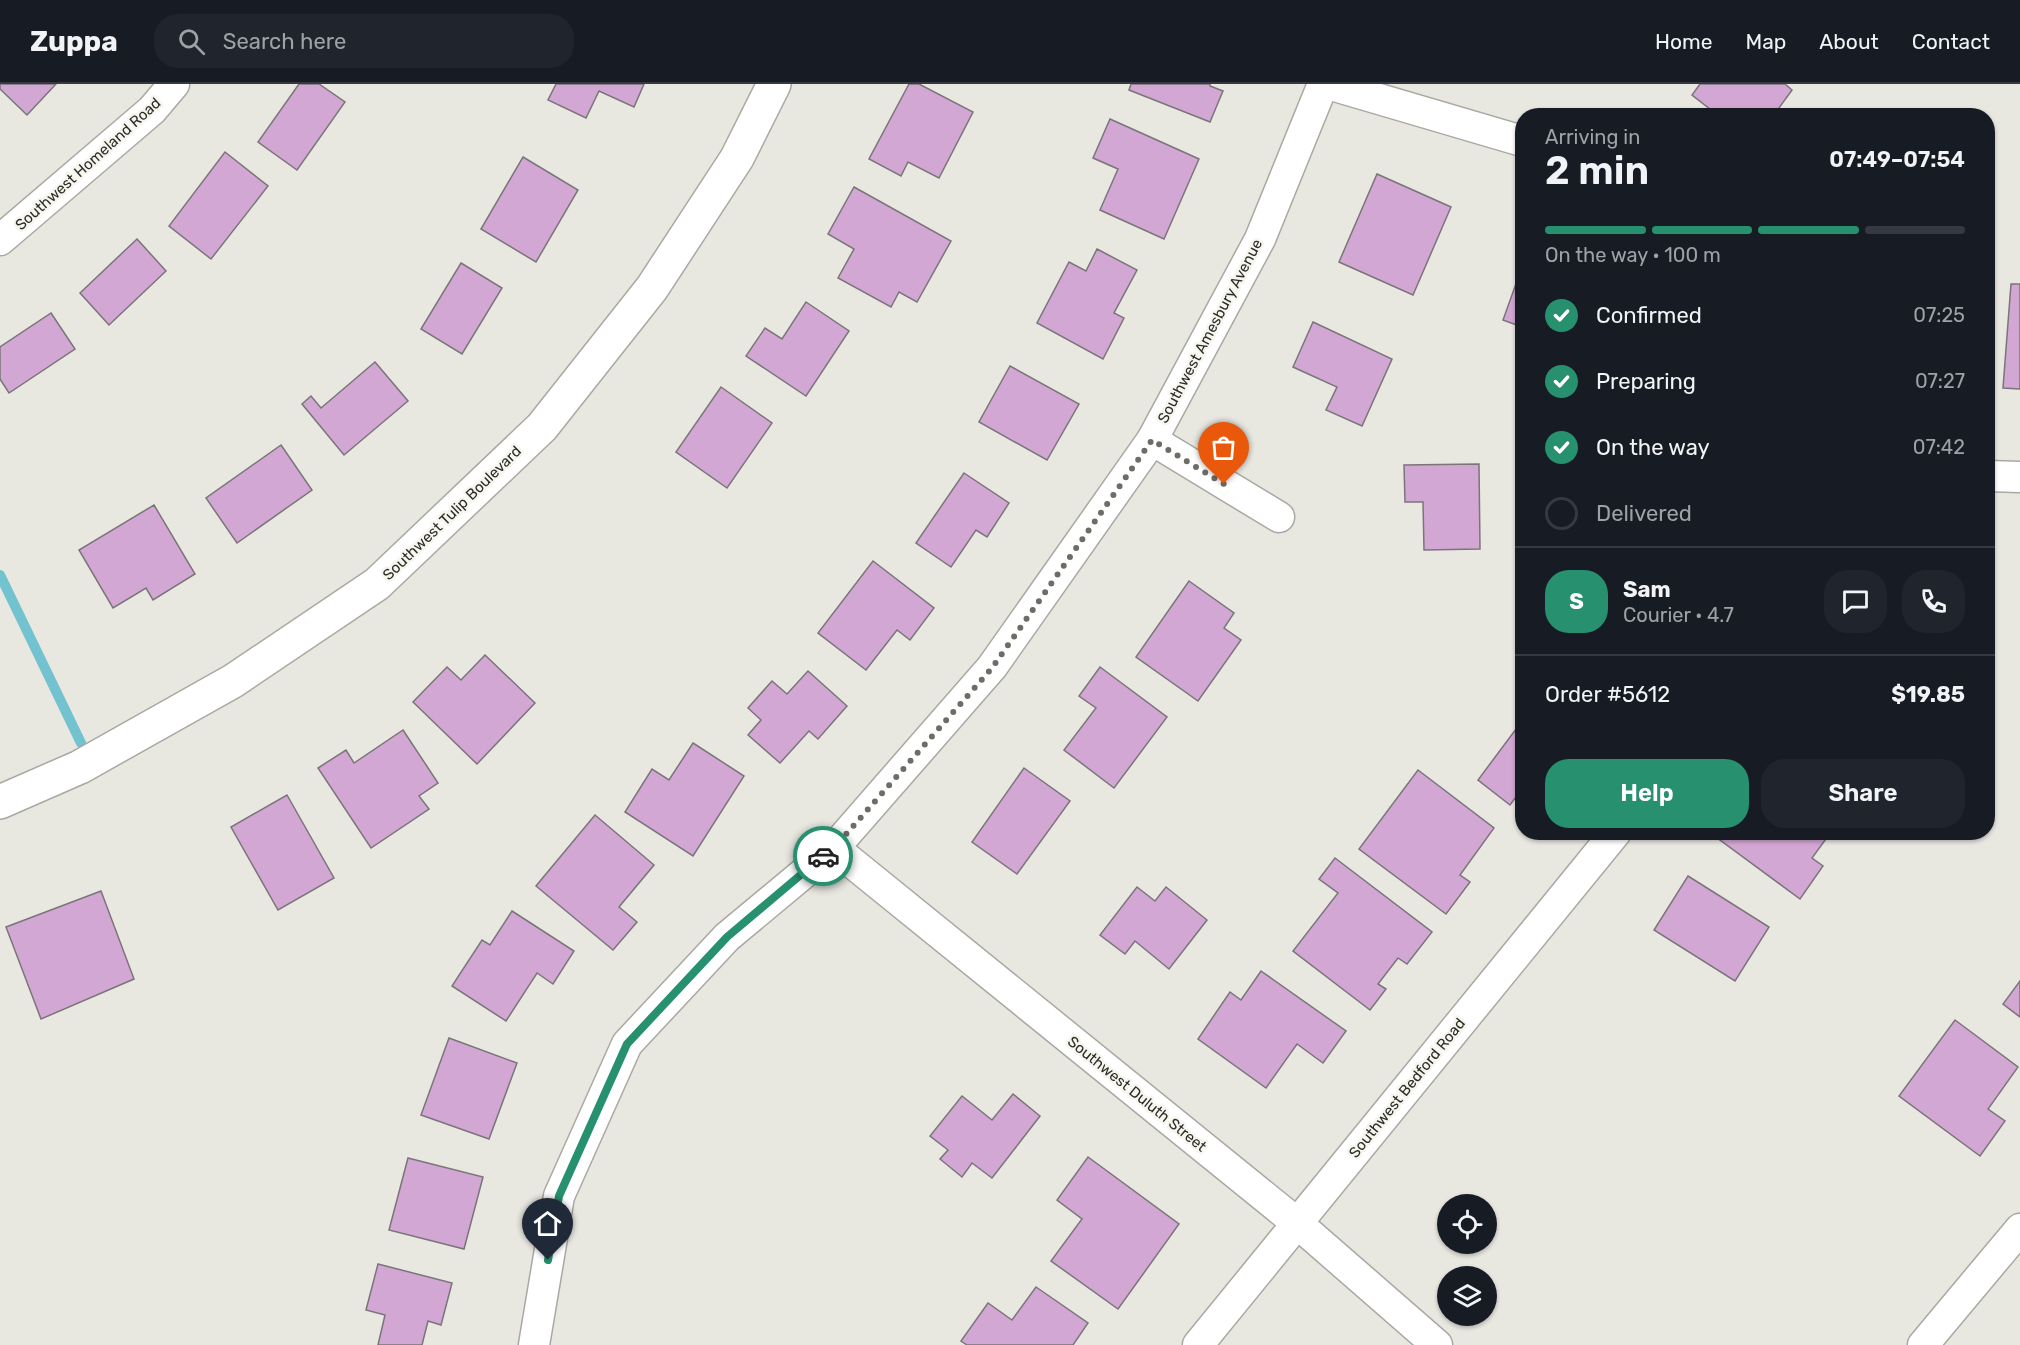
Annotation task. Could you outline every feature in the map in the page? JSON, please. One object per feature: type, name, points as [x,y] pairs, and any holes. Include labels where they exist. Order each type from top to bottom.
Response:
[{"type":"street","name":"Southwest Homeland Road","points":[[0,240],[152,110],[174,84]]},
{"type":"street","name":"Southwest Tulip Boulevard","points":[[0,802],[81,767],[233,681],[377,584],[542,427],[645,298],[737,158],[774,84]]},
{"type":"street","name":"Southwest Amesbury Avenue","points":[[534,1345],[559,1196],[627,1044],[727,937],[834,848],[992,668],[1152,440],[1260,239],[1323,84]]},
{"type":"street","points":[[1328,84],[1515,139]]},
{"type":"street","points":[[1152,440],[1279,517]]},
{"type":"street","points":[[1995,476],[2020,477]]},
{"type":"street","name":"Southwest Bedford Road","points":[[1198,1345],[1609,840]]},
{"type":"street","name":"Southwest Duluth Street","points":[[834,848],[1297,1223],[1437,1345]]},
{"type":"street","points":[[1923,1345],[2020,1228]]},
{"type":"building","points":[[0,84],[56,84],[27,115],[0,89]]},
{"type":"building","points":[[299,84],[319,84],[345,102],[297,170],[258,142]]},
{"type":"building","points":[[556,84],[644,84],[634,107],[599,91],[586,118],[548,100]]},
{"type":"building","points":[[909,84],[919,84],[973,112],[939,178],[908,162],[901,176],[869,159]]},
{"type":"building","points":[[1131,84],[1210,84],[1223,91],[1210,122],[1129,90]]},
{"type":"building","points":[[1700,84],[1785,84],[1792,90],[1779,108],[1709,108],[1692,95]]},
{"type":"building","points":[[1110,119],[1199,159],[1164,239],[1100,210],[1118,169],[1093,158]]},
{"type":"building","points":[[225,152],[268,186],[211,259],[169,226]]},
{"type":"building","points":[[523,157],[578,190],[536,262],[481,229]]},
{"type":"building","points":[[1377,174],[1451,207],[1413,295],[1339,262]]},
{"type":"building","points":[[854,187],[951,241],[917,302],[899,292],[891,307],[838,278],[854,249],[828,234]]},
{"type":"building","points":[[137,239],[166,271],[109,325],[80,293]]},
{"type":"building","points":[[1097,249],[1137,270],[1114,313],[1124,318],[1103,359],[1037,323],[1069,262],[1086,271]]},
{"type":"building","points":[[461,263],[502,288],[462,354],[421,329]]},
{"type":"building","points":[[2011,284],[2020,284],[2020,389],[2003,388]]},
{"type":"building","points":[[1515,287],[1515,324],[1503,320]]},
{"type":"building","points":[[806,302],[849,331],[806,396],[746,356],[765,328],[782,339]]},
{"type":"building","points":[[51,313],[75,349],[9,393],[0,379],[0,347]]},
{"type":"building","points":[[1313,322],[1392,359],[1362,426],[1326,410],[1337,387],[1293,367]]},
{"type":"building","points":[[375,362],[408,401],[344,455],[302,404],[311,396],[321,408]]},
{"type":"building","points":[[1010,366],[1079,404],[1047,460],[979,422]]},
{"type":"building","points":[[721,387],[772,423],[727,488],[676,452]]},
{"type":"building","points":[[281,445],[312,490],[237,543],[206,498]]},
{"type":"building","points":[[1479,464],[1480,549],[1424,550],[1423,502],[1405,502],[1404,465]]},
{"type":"building","points":[[964,473],[1009,503],[987,537],[976,530],[951,567],[916,543]]},
{"type":"building","points":[[154,505],[195,574],[153,600],[146,588],[113,608],[79,550]]},
{"type":"building","points":[[873,561],[934,608],[910,640],[897,630],[866,670],[818,633]]},
{"type":"building","points":[[1189,581],[1234,613],[1224,628],[1241,640],[1198,701],[1136,657]]},
{"type":"building","points":[[485,655],[535,703],[477,764],[413,702],[447,667],[461,680]]},
{"type":"building","points":[[1100,667],[1167,717],[1114,788],[1064,750],[1096,708],[1079,696]]},
{"type":"building","points":[[808,671],[847,706],[818,739],[809,731],[780,763],[748,735],[761,720],[748,708],[772,681],[787,694]]},
{"type":"building","points":[[403,730],[438,783],[419,796],[429,809],[371,848],[318,768],[346,750],[354,763]]},
{"type":"building","points":[[1515,730],[1515,798],[1510,805],[1478,780]]},
{"type":"building","points":[[693,743],[744,776],[693,856],[625,812],[652,769],[669,780]]},
{"type":"building","points":[[1024,768],[1070,801],[1017,874],[972,842]]},
{"type":"building","points":[[1418,770],[1494,828],[1460,875],[1470,882],[1446,914],[1359,849]]},
{"type":"building","points":[[287,795],[334,878],[278,910],[231,827]]},
{"type":"building","points":[[595,815],[654,865],[619,907],[637,922],[613,950],[536,886]]},
{"type":"building","points":[[1720,840],[1825,840],[1812,858],[1823,866],[1800,899]]},
{"type":"building","points":[[1335,858],[1432,932],[1407,964],[1398,958],[1378,984],[1386,989],[1370,1010],[1293,951],[1338,893],[1319,879]]},
{"type":"building","points":[[1688,876],[1769,927],[1735,981],[1654,930]]},
{"type":"building","points":[[1137,887],[1155,901],[1166,887],[1207,920],[1169,969],[1135,941],[1125,954],[1100,935]]},
{"type":"building","points":[[101,891],[134,979],[41,1019],[6,927]]},
{"type":"building","points":[[512,911],[574,951],[553,984],[537,973],[506,1021],[452,986],[482,940],[490,945]]},
{"type":"building","points":[[1261,971],[1346,1031],[1323,1063],[1297,1044],[1266,1088],[1198,1039],[1230,992],[1241,1000]]},
{"type":"building","points":[[2020,981],[2020,1017],[2003,1004]]},
{"type":"building","points":[[1955,1020],[2018,1067],[1988,1109],[2005,1121],[1980,1156],[1899,1096]]},
{"type":"building","points":[[449,1038],[517,1063],[489,1139],[421,1115]]},
{"type":"building","points":[[1013,1094],[1040,1116],[992,1178],[972,1163],[962,1177],[940,1159],[948,1150],[930,1136],[962,1096],[992,1120]]},
{"type":"building","points":[[1088,1157],[1179,1224],[1118,1309],[1051,1261],[1082,1219],[1057,1200]]},
{"type":"building","points":[[408,1158],[483,1177],[464,1249],[389,1230]]},
{"type":"building","points":[[378,1264],[452,1283],[441,1325],[428,1321],[422,1345],[378,1345],[385,1315],[366,1310]]},
{"type":"building","points":[[1036,1287],[1088,1323],[1073,1345],[967,1345],[961,1341],[988,1303],[1012,1320]]},
{"type":"waterway","points":[[0,575],[81,743]]},
{"type":"way so far","points":[[823,856],[834,848],[992,668],[1152,440],[1224,484]]},
{"type":"route","points":[[548,1260],[559,1196],[627,1044],[727,937],[823,856]]}]
